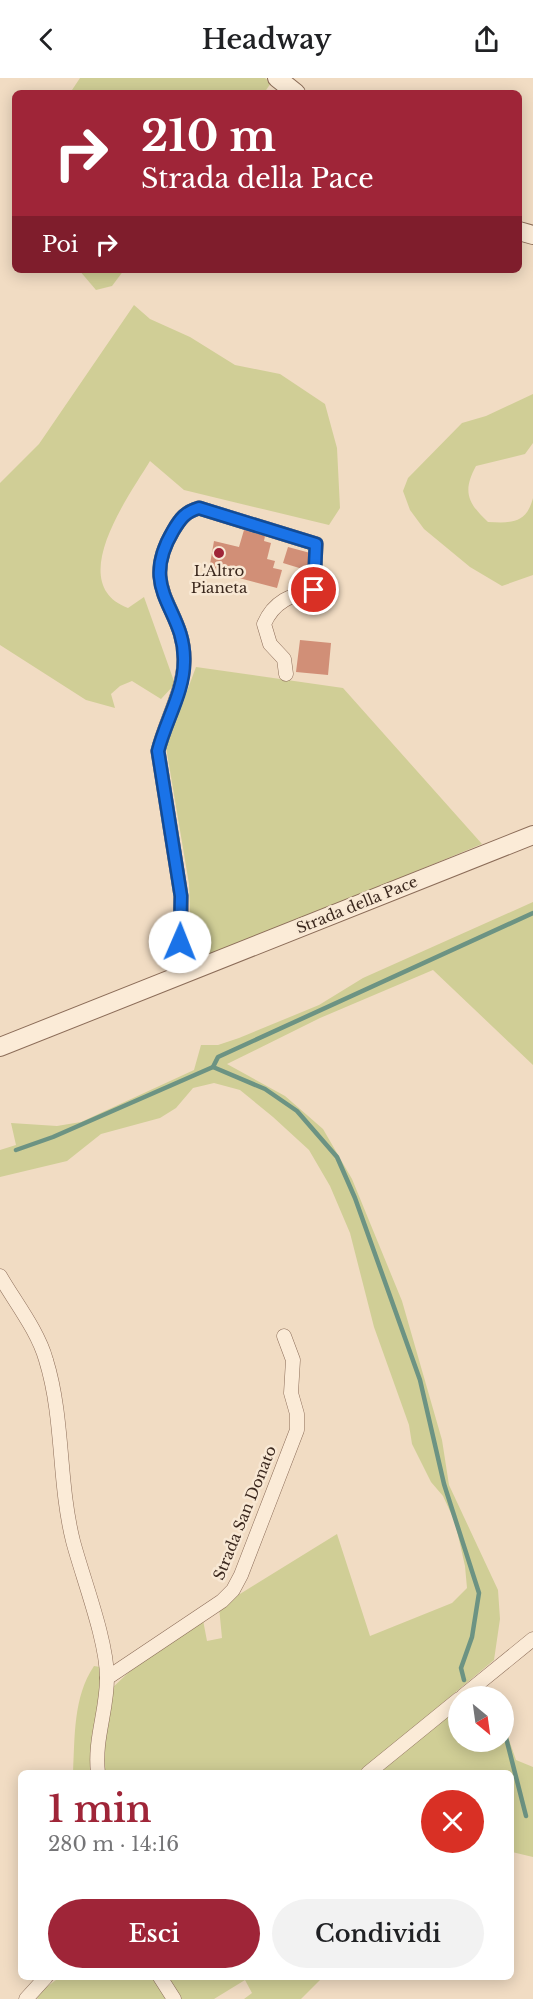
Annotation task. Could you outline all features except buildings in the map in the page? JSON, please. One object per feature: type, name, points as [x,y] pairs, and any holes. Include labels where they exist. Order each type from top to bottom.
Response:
[{"type":"street","points":[[277,78],[292,90]]},
{"type":"street","points":[[181,974],[181,896],[158,751],[164,727],[183,676],[185,660],[181,637],[160,586],[158,564],[166,543],[180,519],[190,511],[199,508],[316,544],[314,590],[290,596],[271,609],[264,624],[270,644],[284,659],[286,674]]},
{"type":"street","name":"Strada della Pace","points":[[0,1047],[533,835]]},
{"type":"street","points":[[0,1276],[46,1358],[54,1397],[61,1475],[72,1539],[100,1637],[107,1678],[95,1754],[98,1770]]},
{"type":"street","name":"Strada San Donato","points":[[107,1678],[222,1600],[233,1590],[241,1575],[297,1430],[297,1414],[291,1393],[293,1360],[284,1336]]},
{"type":"street","points":[[475,1686],[533,1639]]},
{"type":"street","points":[[372,1770],[448,1709]]},
{"type":"street","points":[[26,1999],[42,1980]]},
{"type":"street","points":[[162,1980],[174,1999]]},
{"type":"shaded area","points":[[80,78],[265,78],[271,83],[266,90],[72,90]]},
{"type":"shaded area","points":[[82,273],[122,273],[112,286],[96,290]]},
{"type":"shaded area","points":[[134,305],[150,319],[190,337],[235,365],[280,374],[325,404],[337,448],[340,508],[329,525],[184,490],[150,461],[129,495],[107,539],[101,560],[101,580],[110,596],[128,608],[144,597],[175,684],[161,699],[132,681],[120,686],[111,694],[115,708],[86,700],[0,645],[0,483],[39,444]]},
{"type":"shaded area","points":[[533,394],[533,443],[525,454],[476,466],[469,483],[469,497],[488,522],[517,520],[526,513],[533,498],[533,575],[502,586],[470,567],[424,529],[410,510],[403,491],[408,478],[462,423],[486,416]]},
{"type":"shaded area","points":[[196,667],[343,688],[482,844],[192,964],[189,884],[166,747]]},
{"type":"shaded area","points":[[533,902],[533,1065],[433,970],[320,1018],[227,1064],[285,1096],[323,1129],[352,1179],[402,1301],[442,1440],[449,1485],[498,1590],[500,1619],[494,1660],[463,1686],[448,1686],[448,1699],[363,1770],[102,1770],[110,1690],[129,1672],[203,1620],[207,1641],[222,1638],[219,1607],[337,1534],[370,1636],[452,1603],[467,1588],[465,1566],[455,1522],[443,1496],[431,1482],[412,1444],[409,1425],[374,1327],[350,1233],[330,1186],[309,1150],[273,1117],[240,1090],[214,1083],[193,1088],[176,1108],[160,1118],[101,1134],[67,1161],[0,1177],[0,1150],[16,1145],[11,1123],[57,1126],[81,1122],[194,1070],[201,1045],[218,1045],[239,1038],[319,1005],[363,978]]},
{"type":"shaded area","points":[[94,1666],[100,1667],[104,1682],[93,1770],[73,1770],[76,1718],[87,1678]]},
{"type":"shaded area","points":[[448,1716],[448,1752],[513,1752],[516,1760],[533,1767],[533,1857],[514,1852],[514,1770],[383,1770]]},
{"type":"shaded area","points":[[56,1980],[158,1980],[169,1999],[37,1999],[40,1992]]},
{"type":"shaded area","points":[[167,1980],[245,1980],[214,1999],[179,1999]]},
{"type":"shaded area","points":[[245,1980],[320,1980],[301,1999],[244,1999],[252,1993]]},
{"type":"waterway","points":[[213,1067],[218,1057],[533,913]]},
{"type":"waterway","points":[[16,1150],[53,1137],[213,1067],[265,1089],[297,1111],[337,1157],[355,1198],[420,1380],[444,1484],[479,1593],[472,1637],[461,1668],[464,1680]]},
{"type":"waterway","points":[[510,1752],[526,1816]]},
{"type":"place","name":"L'Altro Pianeta","points":[[219,553]]},
{"type":"route","points":[[180,942],[181,896],[169,805],[158,751],[164,727],[183,676],[185,660],[181,637],[160,586],[158,564],[166,543],[180,519],[190,511],[199,508],[316,544],[314,590]]}]
